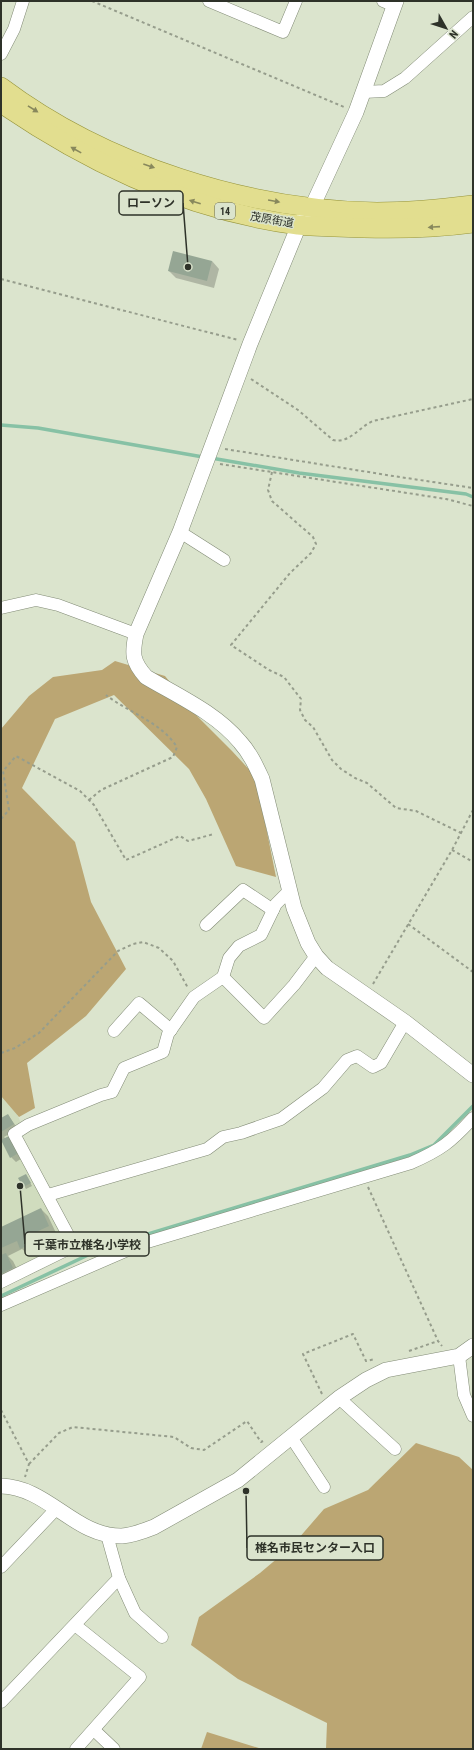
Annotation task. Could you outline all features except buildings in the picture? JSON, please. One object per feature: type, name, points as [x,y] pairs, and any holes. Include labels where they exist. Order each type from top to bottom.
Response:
[{"type":"main road","name":"茂原街道","points":[[1,87],[29,106],[81,137],[133,161],[242,196],[312,207],[376,212],[473,205]]},
{"type":"main road","name":"茂原街道","points":[[1,103],[51,136],[122,174],[164,191],[235,214],[299,225],[411,228],[473,223]]},
{"type":"street","points":[[1,54],[14,29],[24,1]]},
{"type":"street","points":[[209,1],[283,32],[296,1]]},
{"type":"street","points":[[391,3],[364,92],[312,207],[299,225],[250,344],[180,532],[136,634],[133,649],[134,659],[138,669],[146,677],[211,716],[228,729],[241,742],[256,764],[262,779],[294,908],[301,928],[316,956],[337,976],[405,1022],[473,1075]]},
{"type":"street","points":[[364,92],[384,91],[405,78],[473,17]]},
{"type":"street","points":[[180,532],[224,560]]},
{"type":"street","points":[[1,608],[36,600],[58,605],[136,634]]},
{"type":"street","points":[[206,925],[243,890],[273,910]]},
{"type":"street","points":[[1,1282],[74,1246],[14,1134],[28,1125],[101,1095],[112,1092],[124,1068],[163,1052],[171,1030],[194,997],[222,977],[230,958],[239,946],[261,935],[276,904],[290,890]]},
{"type":"street","points":[[222,977],[264,1018],[294,985],[316,956]]},
{"type":"street","points":[[114,1031],[140,1003],[171,1030]]},
{"type":"street","points":[[48,1195],[207,1149],[223,1137],[241,1134],[281,1119],[323,1088],[347,1060],[357,1056],[373,1066],[381,1063],[405,1022]]},
{"type":"street","points":[[1,1305],[144,1242],[411,1163],[433,1154],[450,1142],[473,1118]]},
{"type":"street","points":[[1,1486],[21,1489],[38,1496],[89,1530],[107,1535],[123,1536],[154,1527],[238,1480],[335,1401],[366,1380],[386,1370],[459,1356],[473,1346]]},
{"type":"street","points":[[459,1356],[464,1395],[473,1416]]},
{"type":"street","points":[[335,1401],[395,1449]]},
{"type":"street","points":[[291,1437],[324,1487]]},
{"type":"street","points":[[1,1567],[57,1508]]},
{"type":"street","points":[[107,1535],[119,1578],[135,1613],[162,1637]]},
{"type":"street","points":[[1,1702],[119,1578]]},
{"type":"street","points":[[75,1625],[140,1677],[76,1749]]},
{"type":"street","points":[[94,1730],[114,1749]]},
{"type":"path","points":[[92,1],[356,112]]},
{"type":"path","points":[[1,279],[250,344]]},
{"type":"path","points":[[240,371],[298,410],[333,440],[339,441],[347,439],[364,424],[372,421],[473,399]]},
{"type":"path","points":[[212,446],[473,488]]},
{"type":"path","points":[[205,462],[446,498],[473,506]]},
{"type":"path","points":[[272,472],[268,490],[272,501],[312,537],[316,544],[311,553],[290,573],[231,646],[269,670],[284,677],[302,699],[300,710],[305,720],[313,727],[332,760],[341,769],[355,778],[367,783],[396,808],[416,811],[461,833]]},
{"type":"path","points":[[89,800],[101,790],[172,757],[177,747],[170,737],[142,717],[117,704],[106,695]]},
{"type":"path","points":[[1,819],[9,810],[3,771],[16,756],[80,791],[94,805],[126,860],[180,836],[188,841],[214,834]]},
{"type":"path","points":[[367,995],[452,850],[473,810]]},
{"type":"path","points":[[452,850],[473,862]]},
{"type":"path","points":[[408,924],[473,972]]},
{"type":"path","points":[[1,1054],[39,1033],[118,951],[133,944],[143,942],[159,948],[167,955],[194,997]]},
{"type":"path","points":[[364,1178],[438,1341],[450,1354],[459,1356]]},
{"type":"path","points":[[335,1401],[322,1394],[303,1354],[353,1334],[366,1361],[381,1358]]},
{"type":"path","points":[[404,1352],[427,1346],[438,1341]]},
{"type":"path","points":[[1,1410],[29,1464]]},
{"type":"path","points":[[21,1489],[29,1464],[59,1433],[73,1427],[174,1437],[191,1448],[204,1450],[247,1421],[261,1442],[267,1437]]},
{"type":"shaded area","points":[[115,661],[165,676],[198,717],[256,777],[276,877],[236,866],[206,799],[189,769],[114,695],[55,719],[22,788],[75,842],[91,902],[126,969],[86,1016],[27,1063],[35,1108],[19,1117],[1,1096],[1,729],[29,696],[53,677],[102,670]]},
{"type":"shaded area","points":[[1,1081],[22,1125],[10,1131],[69,1241],[65,1247],[1,1278]]},
{"type":"shaded area","points":[[416,1443],[459,1457],[473,1470],[473,1749],[326,1749],[327,1723],[238,1679],[191,1645],[199,1617],[260,1573],[292,1546],[324,1509],[368,1490]]},
{"type":"shaded area","points":[[207,1732],[262,1749],[201,1749]]},
{"type":"waterway","points":[[1,425],[38,428],[203,457]]},
{"type":"waterway","points":[[211,458],[299,473],[466,494],[473,497]]},
{"type":"waterway","points":[[1,1296],[105,1247],[410,1155],[434,1145],[473,1106]]},
{"type":"place","name":"ローソン","points":[[188,267]]},
{"type":"place","name":"千葉市立椎名小学校","points":[[20,1186]]},
{"type":"place","name":"椎名市民センター入口","points":[[246,1491]]}]
